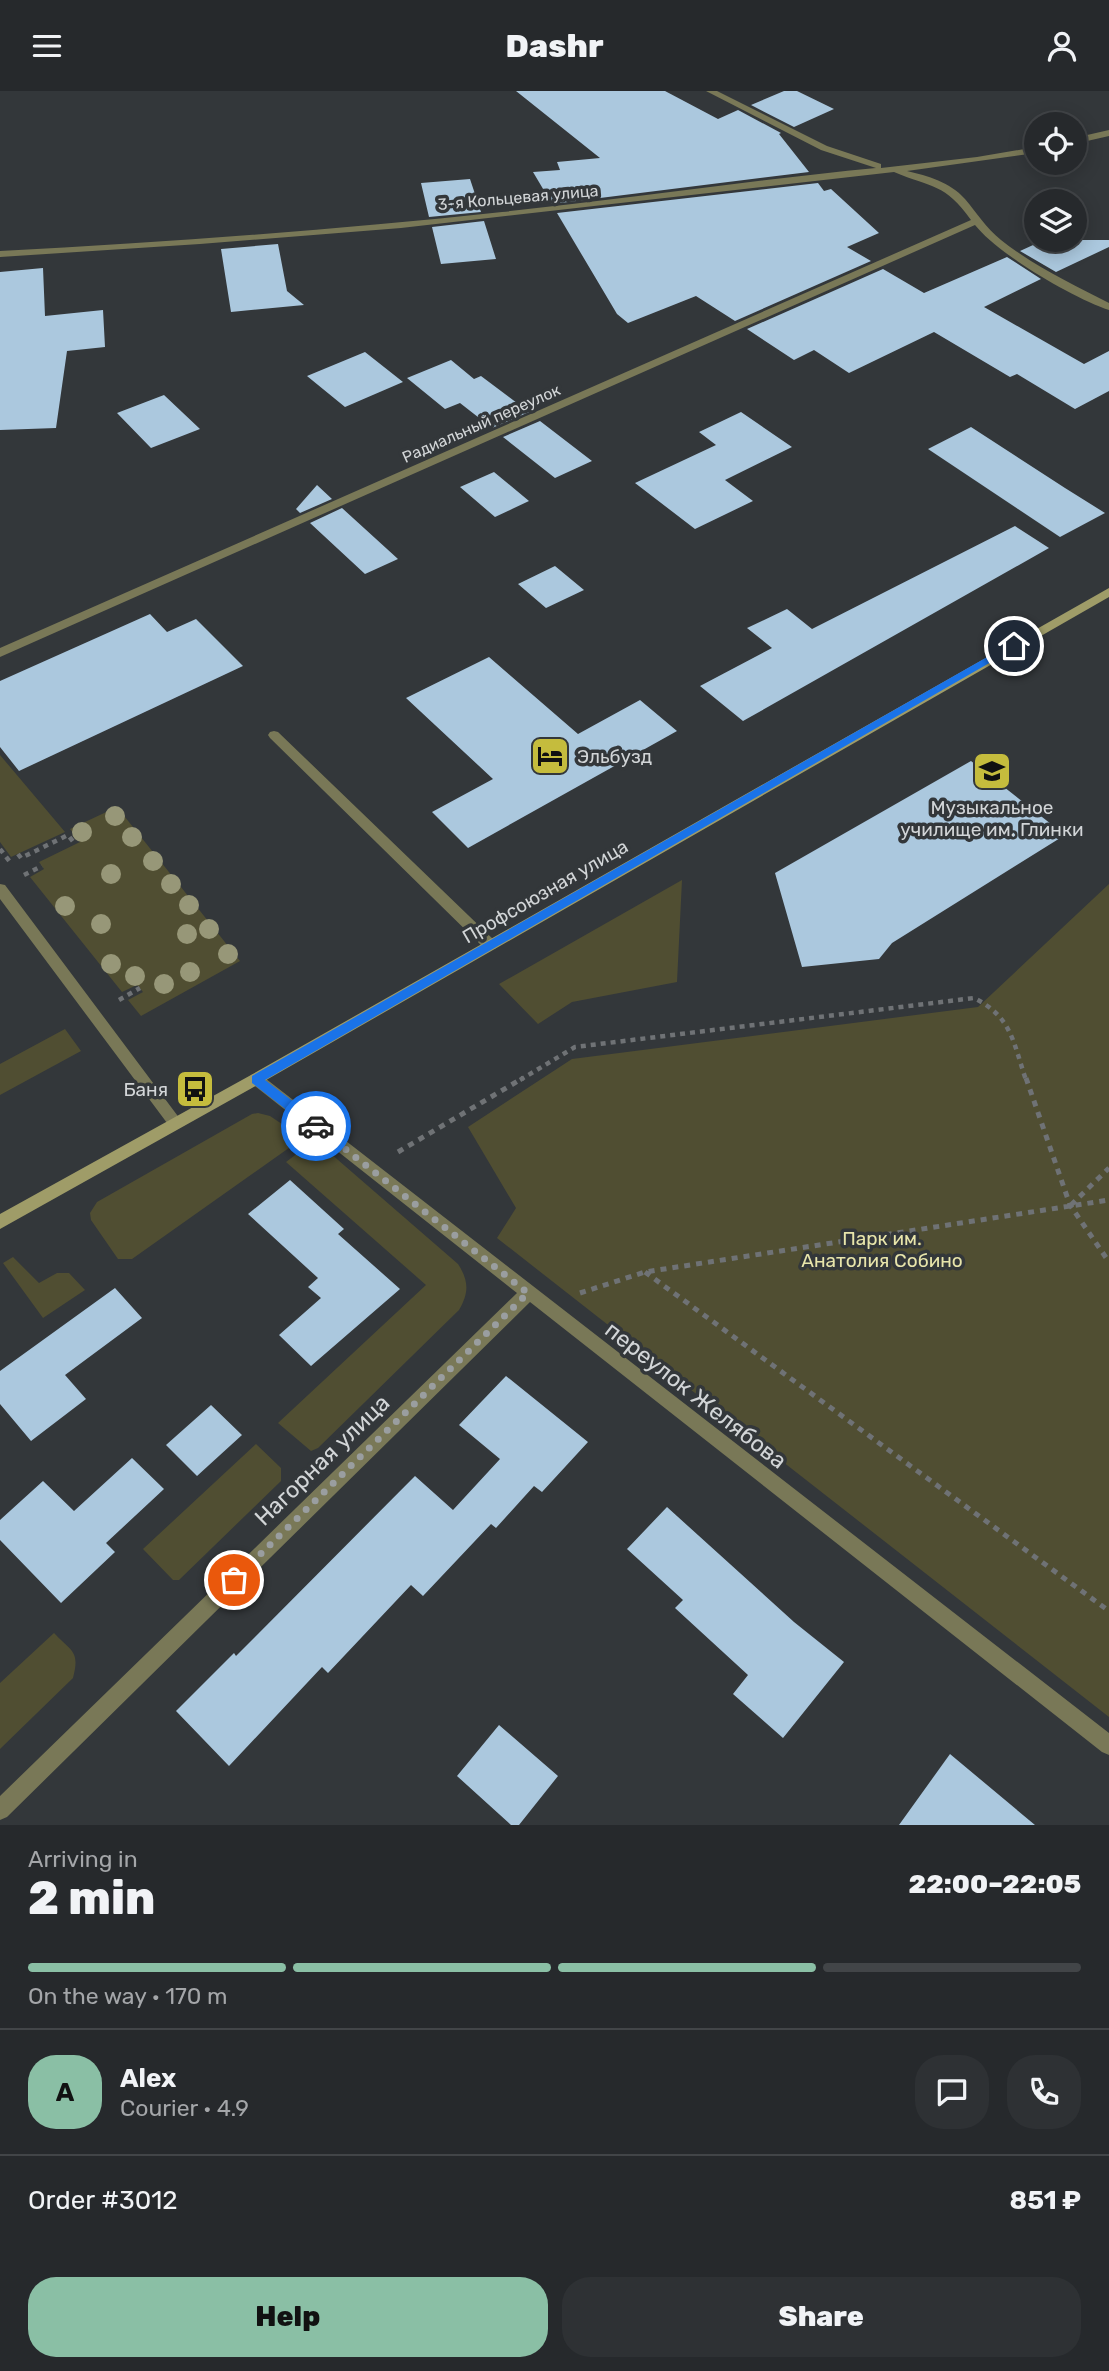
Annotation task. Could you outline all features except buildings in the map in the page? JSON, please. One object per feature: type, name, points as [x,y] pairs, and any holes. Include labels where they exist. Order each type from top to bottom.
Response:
[{"type":"main road","name":"Профсоюзная улица","points":[[0,1222],[256,1079],[1109,592]]},
{"type":"street","points":[[710,91],[824,148],[945,187],[958,197],[975,222],[996,242],[1023,260],[1109,307]]},
{"type":"street","points":[[1087,138],[1109,133]]},
{"type":"street","name":"3-я Кольцевая улица","points":[[0,254],[549,211],[1024,152]]},
{"type":"street","name":"Радиальный переулок","points":[[0,653],[975,222]]},
{"type":"street","points":[[274,735],[490,945]]},
{"type":"street","points":[[0,889],[175,1123]]},
{"type":"street","name":"переулок Желябова","points":[[256,1079],[1109,1745]]},
{"type":"street","name":"Нагорная улица","points":[[0,1810],[528,1293]]},
{"type":"path","points":[[18,854],[21,858],[68,835],[75,844]]},
{"type":"path","points":[[0,849],[11,862]]},
{"type":"path","points":[[22,876],[42,866]]},
{"type":"path","points":[[118,1000],[140,988]]},
{"type":"path","points":[[371,1169],[575,1047],[974,998],[992,1007],[1006,1022],[1070,1205],[1109,1262]]},
{"type":"path","points":[[1070,1205],[1109,1168]]},
{"type":"path","points":[[551,1311],[571,1295],[645,1272],[1109,1200]]},
{"type":"path","points":[[645,1272],[1109,1611]]},
{"type":"green space","points":[[0,755],[65,832],[11,857],[0,842]]},
{"type":"green space","points":[[117,807],[240,961],[141,1016],[128,1000],[143,992],[137,985],[122,992],[30,877],[44,869],[39,862],[80,842],[70,829]]},
{"type":"green space","points":[[682,880],[677,982],[572,1002],[538,1024],[499,984]]},
{"type":"green space","name":"Парк им. Анатолия Собино","points":[[1109,884],[1109,1717],[497,1238],[516,1208],[468,1127],[572,1059],[978,1007]]},
{"type":"green space","points":[[65,1029],[81,1051],[0,1095],[0,1064]]},
{"type":"green space","points":[[258,1113],[270,1116],[303,1138],[132,1259],[118,1259],[91,1220],[90,1213],[97,1202]]},
{"type":"green space","points":[[315,1140],[458,1264],[466,1287],[465,1298],[459,1310],[318,1448],[311,1451],[278,1423],[426,1285],[286,1162]]},
{"type":"green space","points":[[13,1257],[39,1283],[57,1273],[69,1273],[85,1290],[43,1318],[3,1263]]},
{"type":"green space","points":[[256,1444],[281,1468],[281,1481],[179,1580],[173,1580],[143,1549]]},
{"type":"green space","points":[[54,1633],[70,1648],[75,1657],[73,1678],[0,1749],[0,1683]]},
{"type":"way so far","points":[[234,1580],[528,1293],[316,1126]]},
{"type":"place","name":"Эльбузд","points":[[550,756]]},
{"type":"place","name":"Музыкальное училище им. Глинки","points":[[992,771]]},
{"type":"place","name":"Баня","points":[[195,1089]]},
{"type":"route","points":[[316,1126],[256,1079],[1014,646]]}]
